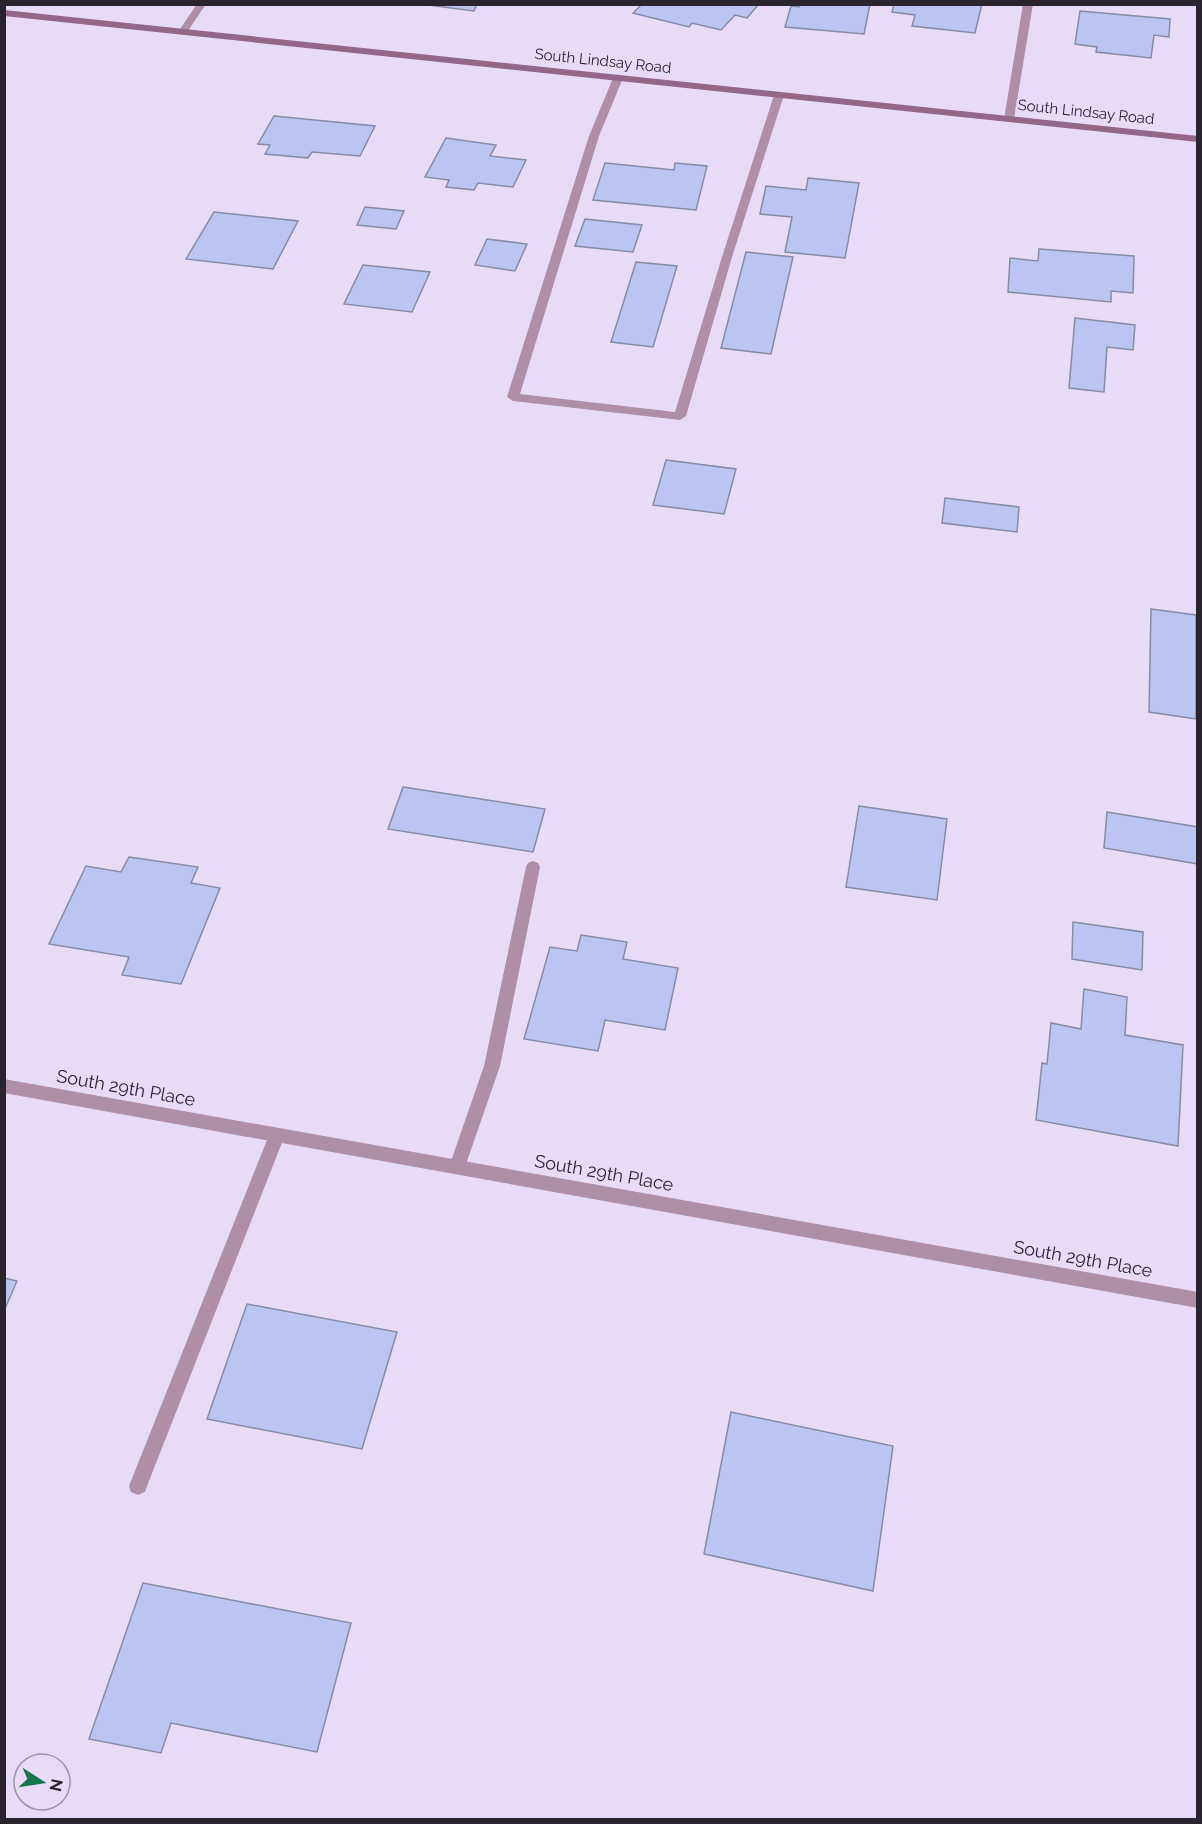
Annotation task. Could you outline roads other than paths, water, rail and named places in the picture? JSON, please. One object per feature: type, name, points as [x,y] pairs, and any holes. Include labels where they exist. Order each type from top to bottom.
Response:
[{"type":"main road","name":"South Lindsay Road","points":[[4,14],[1197,139]]},
{"type":"street","points":[[183,32],[202,4]]},
{"type":"street","points":[[1009,119],[1028,4]]},
{"type":"street","points":[[618,78],[594,136],[513,397],[680,416],[727,257],[779,95]]},
{"type":"street","points":[[457,1167],[492,1066],[533,867]]},
{"type":"street","name":"South 29th Place","points":[[4,1086],[1197,1300]]},
{"type":"street","points":[[138,1486],[277,1134]]}]
